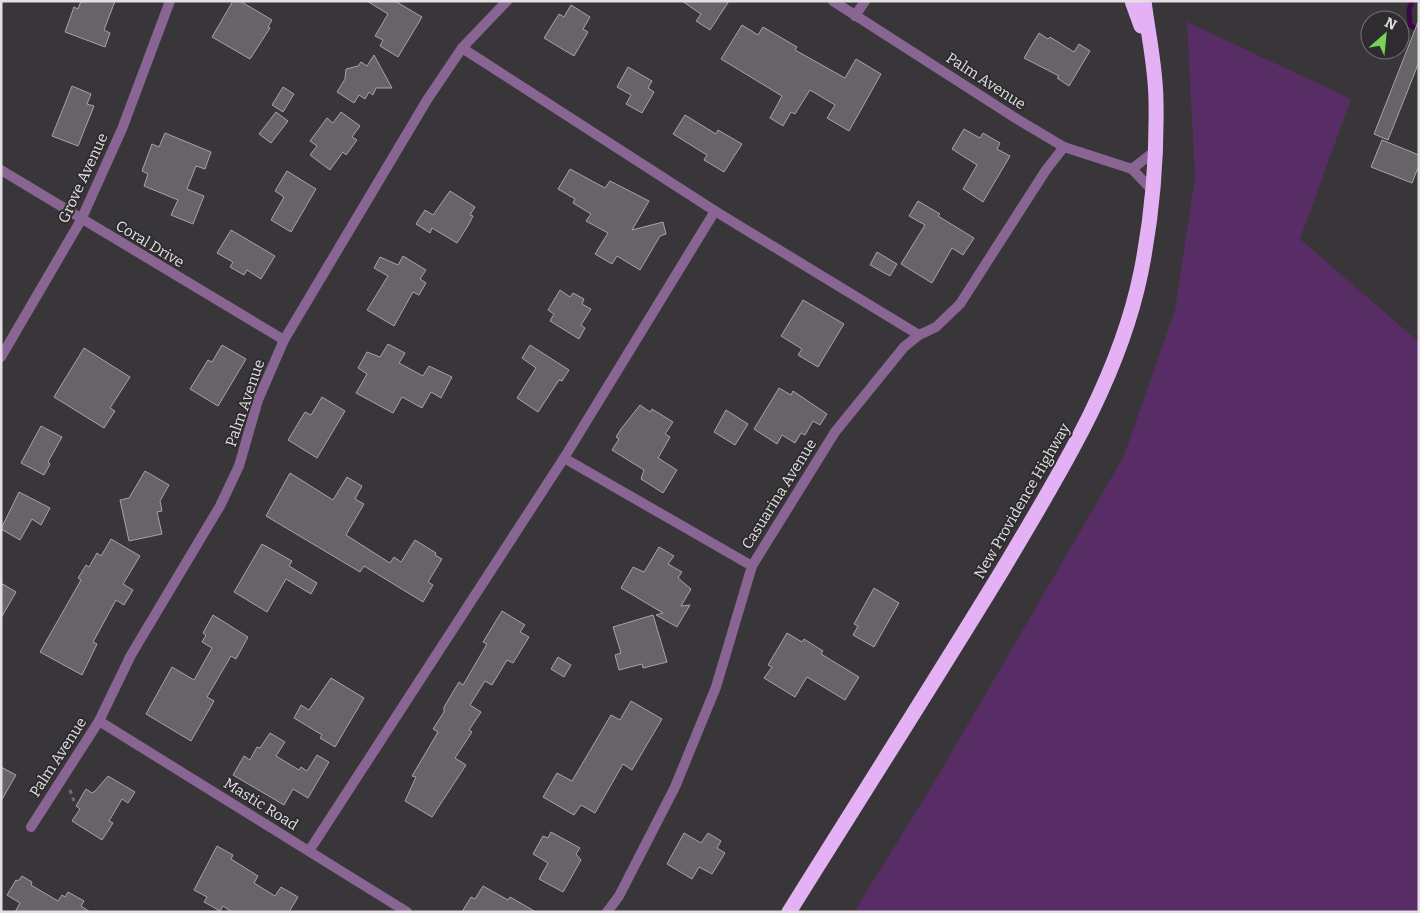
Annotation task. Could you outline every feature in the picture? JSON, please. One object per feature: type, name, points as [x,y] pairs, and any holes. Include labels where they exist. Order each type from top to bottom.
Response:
[{"type":"highway","name":"New Providence Highway","points":[[1132,1],[1152,61]]},
{"type":"highway","name":"New Providence Highway","points":[[788,912],[968,626],[1084,428],[1116,357],[1140,274],[1152,190],[1156,100],[1144,1]]},
{"type":"street","name":"Grove Avenue","points":[[1,357],[81,220],[122,129],[170,1]]},
{"type":"street","name":"Palm Avenue","points":[[31,827],[99,721],[131,655],[220,506],[239,466],[258,400],[284,340],[427,100],[462,48],[507,1]]},
{"type":"street","points":[[856,16],[865,1]]},
{"type":"street","name":"Palm Avenue","points":[[835,2],[1064,147],[1132,169],[1152,190]]},
{"type":"street","points":[[462,48],[714,211],[918,335]]},
{"type":"street","name":"Casuarina Avenue","points":[[607,912],[619,896],[674,787],[716,687],[752,566],[836,432],[898,354],[918,335],[936,327],[960,304],[1046,170],[1064,147]]},
{"type":"street","points":[[1132,169],[1155,151]]},
{"type":"street","name":"Coral Drive","points":[[1,170],[81,220],[284,340]]},
{"type":"street","points":[[309,852],[564,458],[714,211]]},
{"type":"street","points":[[564,458],[752,566]]},
{"type":"street","name":"Mastic Road","points":[[99,721],[407,912]]},
{"type":"shaded area","points":[[1187,22],[1351,99],[1300,239],[1419,342],[1419,912],[854,912],[935,781],[1124,456],[1175,310],[1195,178]]},
{"type":"building","points":[[81,1],[115,1],[104,30],[110,33],[105,47],[65,32],[74,7],[78,9]]},
{"type":"building","points":[[233,1],[240,1],[272,20],[268,27],[270,28],[250,59],[212,37]]},
{"type":"building","points":[[367,1],[395,1],[422,17],[398,57],[380,46],[383,40],[375,36],[388,14]]},
{"type":"building","points":[[682,1],[729,1],[710,30],[696,21],[701,14]]},
{"type":"building","points":[[571,5],[590,17],[583,29],[588,32],[574,56],[544,38],[559,14],[564,17]]},
{"type":"building","points":[[1418,22],[1419,62],[1388,140],[1374,134],[1403,60],[1410,60],[1410,42]]},
{"type":"building","points":[[742,25],[758,35],[763,27],[797,47],[795,50],[845,78],[856,59],[881,74],[849,131],[827,118],[835,105],[810,90],[795,114],[791,112],[783,126],[770,118],[782,96],[721,59]]},
{"type":"building","points":[[1039,33],[1048,39],[1050,37],[1074,52],[1079,44],[1090,51],[1069,86],[1057,78],[1059,76],[1024,58]]},
{"type":"building","points":[[374,55],[392,88],[376,88],[373,95],[369,92],[365,99],[359,95],[354,103],[337,92],[345,79],[346,69],[358,66],[361,62],[367,66]]},
{"type":"building","points":[[628,67],[652,81],[648,88],[654,92],[642,113],[626,104],[631,95],[617,87]]},
{"type":"building","points":[[72,86],[91,94],[87,104],[94,106],[78,146],[52,136]]},
{"type":"building","points":[[283,87],[294,94],[283,112],[272,105]]},
{"type":"building","points":[[276,112],[288,121],[271,143],[259,134]]},
{"type":"building","points":[[341,112],[360,126],[352,137],[357,140],[346,155],[343,152],[330,170],[310,155],[317,146],[310,141],[327,118],[333,123]]},
{"type":"building","points":[[685,115],[716,134],[718,130],[742,144],[724,172],[704,160],[707,155],[673,134]]},
{"type":"building","points":[[964,129],[980,138],[983,133],[1000,143],[997,149],[1010,156],[983,202],[963,189],[977,165],[952,149]]},
{"type":"building","points":[[165,133],[211,152],[205,169],[196,166],[187,189],[204,196],[193,224],[171,215],[178,200],[144,186],[148,174],[142,171],[152,144],[159,147]]},
{"type":"building","points":[[1382,140],[1419,155],[1419,165],[1412,183],[1371,167]]},
{"type":"building","points":[[570,169],[605,188],[610,181],[649,201],[632,230],[663,222],[666,234],[660,236],[640,270],[617,256],[612,264],[595,254],[608,233],[586,221],[591,214],[573,203],[575,199],[558,189]]},
{"type":"building","points":[[287,171],[316,189],[291,232],[271,220],[284,197],[275,191]]},
{"type":"building","points":[[450,191],[475,207],[470,215],[473,216],[469,224],[457,243],[432,228],[430,233],[416,224],[425,210],[433,215]]},
{"type":"building","points":[[918,201],[974,238],[963,255],[952,248],[932,283],[901,264],[925,225],[909,216]]},
{"type":"building","points":[[231,230],[275,256],[261,279],[247,270],[244,275],[230,267],[233,262],[217,253]]},
{"type":"building","points":[[877,252],[897,264],[890,276],[870,265]]},
{"type":"building","points":[[403,256],[426,270],[420,279],[426,283],[419,295],[413,292],[394,326],[367,310],[388,276],[374,268],[380,257],[398,265]]},
{"type":"building","points":[[560,290],[570,297],[573,293],[584,299],[582,304],[591,309],[581,325],[585,328],[579,339],[550,321],[554,314],[548,310]]},
{"type":"building","points":[[803,300],[844,324],[818,367],[798,355],[802,349],[781,336]]},
{"type":"building","points":[[388,344],[405,353],[399,363],[423,376],[429,366],[452,377],[441,398],[431,392],[422,408],[402,397],[393,413],[356,393],[367,374],[358,368],[367,352],[380,357]]},
{"type":"building","points":[[222,345],[246,359],[218,406],[190,389],[208,360],[212,362]]},
{"type":"building","points":[[530,345],[569,370],[562,381],[559,380],[538,412],[517,398],[536,368],[522,358]]},
{"type":"building","points":[[84,348],[130,377],[110,408],[115,411],[104,428],[54,397]]},
{"type":"building","points":[[779,388],[791,395],[793,391],[827,414],[820,425],[813,421],[805,435],[801,433],[795,443],[782,435],[777,444],[754,429]]},
{"type":"building","points":[[322,397],[345,411],[317,458],[288,440],[305,412],[311,415]]},
{"type":"building","points":[[640,405],[650,412],[652,409],[673,422],[665,434],[670,437],[658,458],[677,470],[663,493],[641,479],[644,470],[612,450],[619,439],[616,437]]},
{"type":"building","points":[[726,410],[748,424],[735,445],[714,432]]},
{"type":"building","points":[[41,426],[62,437],[48,462],[50,464],[44,475],[21,463]]},
{"type":"building","points":[[145,471],[169,485],[160,501],[162,511],[157,512],[162,534],[129,541],[120,500],[129,498]]},
{"type":"building","points":[[290,473],[333,500],[347,477],[362,486],[355,499],[364,504],[346,535],[390,563],[394,557],[401,562],[415,540],[436,553],[435,555],[442,559],[428,582],[433,585],[423,602],[364,566],[360,572],[266,516]]},
{"type":"building","points":[[19,492],[50,508],[41,525],[32,519],[20,540],[1,529]]},
{"type":"building","points":[[111,539],[140,556],[123,584],[133,590],[124,605],[116,600],[93,642],[97,644],[82,675],[40,652],[81,580],[78,578],[86,565],[89,567],[97,553],[101,556]]},
{"type":"building","points":[[262,544],[292,561],[289,566],[317,583],[311,594],[286,579],[267,612],[234,592]]},
{"type":"building","points":[[659,547],[674,556],[668,564],[682,572],[678,578],[691,589],[681,606],[690,605],[677,627],[656,615],[663,613],[621,588],[633,567],[644,572]]},
{"type":"building","points":[[1,583],[16,592],[1,618]]},
{"type":"building","points":[[874,588],[899,603],[874,647],[853,635],[858,626],[854,624]]},
{"type":"building","points":[[502,611],[525,625],[520,632],[529,637],[513,663],[507,660],[492,685],[485,681],[470,705],[481,712],[469,730],[472,732],[455,758],[466,765],[432,817],[405,801],[416,777],[412,776],[438,732],[433,729],[444,712],[444,707],[459,682],[463,685],[487,644],[483,642]]},
{"type":"building","points":[[213,615],[248,637],[236,659],[231,656],[207,697],[214,701],[191,741],[146,714],[172,667],[194,680],[212,648],[202,642],[206,635],[203,633]]},
{"type":"building","points":[[653,615],[667,662],[643,668],[642,664],[619,670],[615,655],[621,653],[613,627]]},
{"type":"building","points":[[787,633],[802,642],[804,639],[823,651],[821,654],[859,677],[845,700],[807,677],[795,697],[764,678],[772,667],[768,665]]},
{"type":"building","points":[[558,657],[571,665],[564,677],[551,669]]},
{"type":"building","points":[[331,678],[364,698],[335,747],[320,738],[322,735],[294,718],[301,705],[309,710]]},
{"type":"building","points":[[631,701],[662,719],[632,770],[623,764],[595,813],[581,805],[574,815],[543,797],[557,773],[572,781],[611,715],[620,720]]},
{"type":"building","points":[[270,733],[285,742],[276,756],[299,770],[301,767],[307,771],[317,755],[329,762],[308,798],[293,789],[284,805],[233,775],[244,756],[250,760],[257,747],[260,748]]},
{"type":"building","points":[[1,767],[16,775],[1,801]]},
{"type":"building","points":[[108,776],[135,792],[128,803],[122,799],[109,821],[113,823],[102,840],[72,821],[80,809],[76,806],[86,789],[92,793]]},
{"type":"building","points":[[551,832],[580,848],[576,854],[581,860],[563,892],[539,879],[548,863],[533,854],[543,836],[548,838]]},
{"type":"building","points":[[684,833],[701,843],[708,833],[721,841],[717,848],[725,853],[712,874],[699,867],[692,879],[667,864]]},
{"type":"building","points":[[217,846],[233,855],[231,859],[258,876],[254,883],[275,896],[281,887],[298,897],[289,912],[232,912],[223,906],[220,911],[204,902],[207,897],[194,890]]},
{"type":"building","points":[[22,876],[32,882],[31,885],[58,901],[62,895],[65,897],[68,892],[84,901],[81,906],[90,912],[15,912],[20,903],[7,895],[16,880],[18,881]]},
{"type":"building","points":[[483,886],[508,900],[510,897],[536,912],[462,912],[471,897],[475,899]]},
{"type":"waterway","points":[[1412,1],[1409,10],[1410,25],[1419,31]]}]
